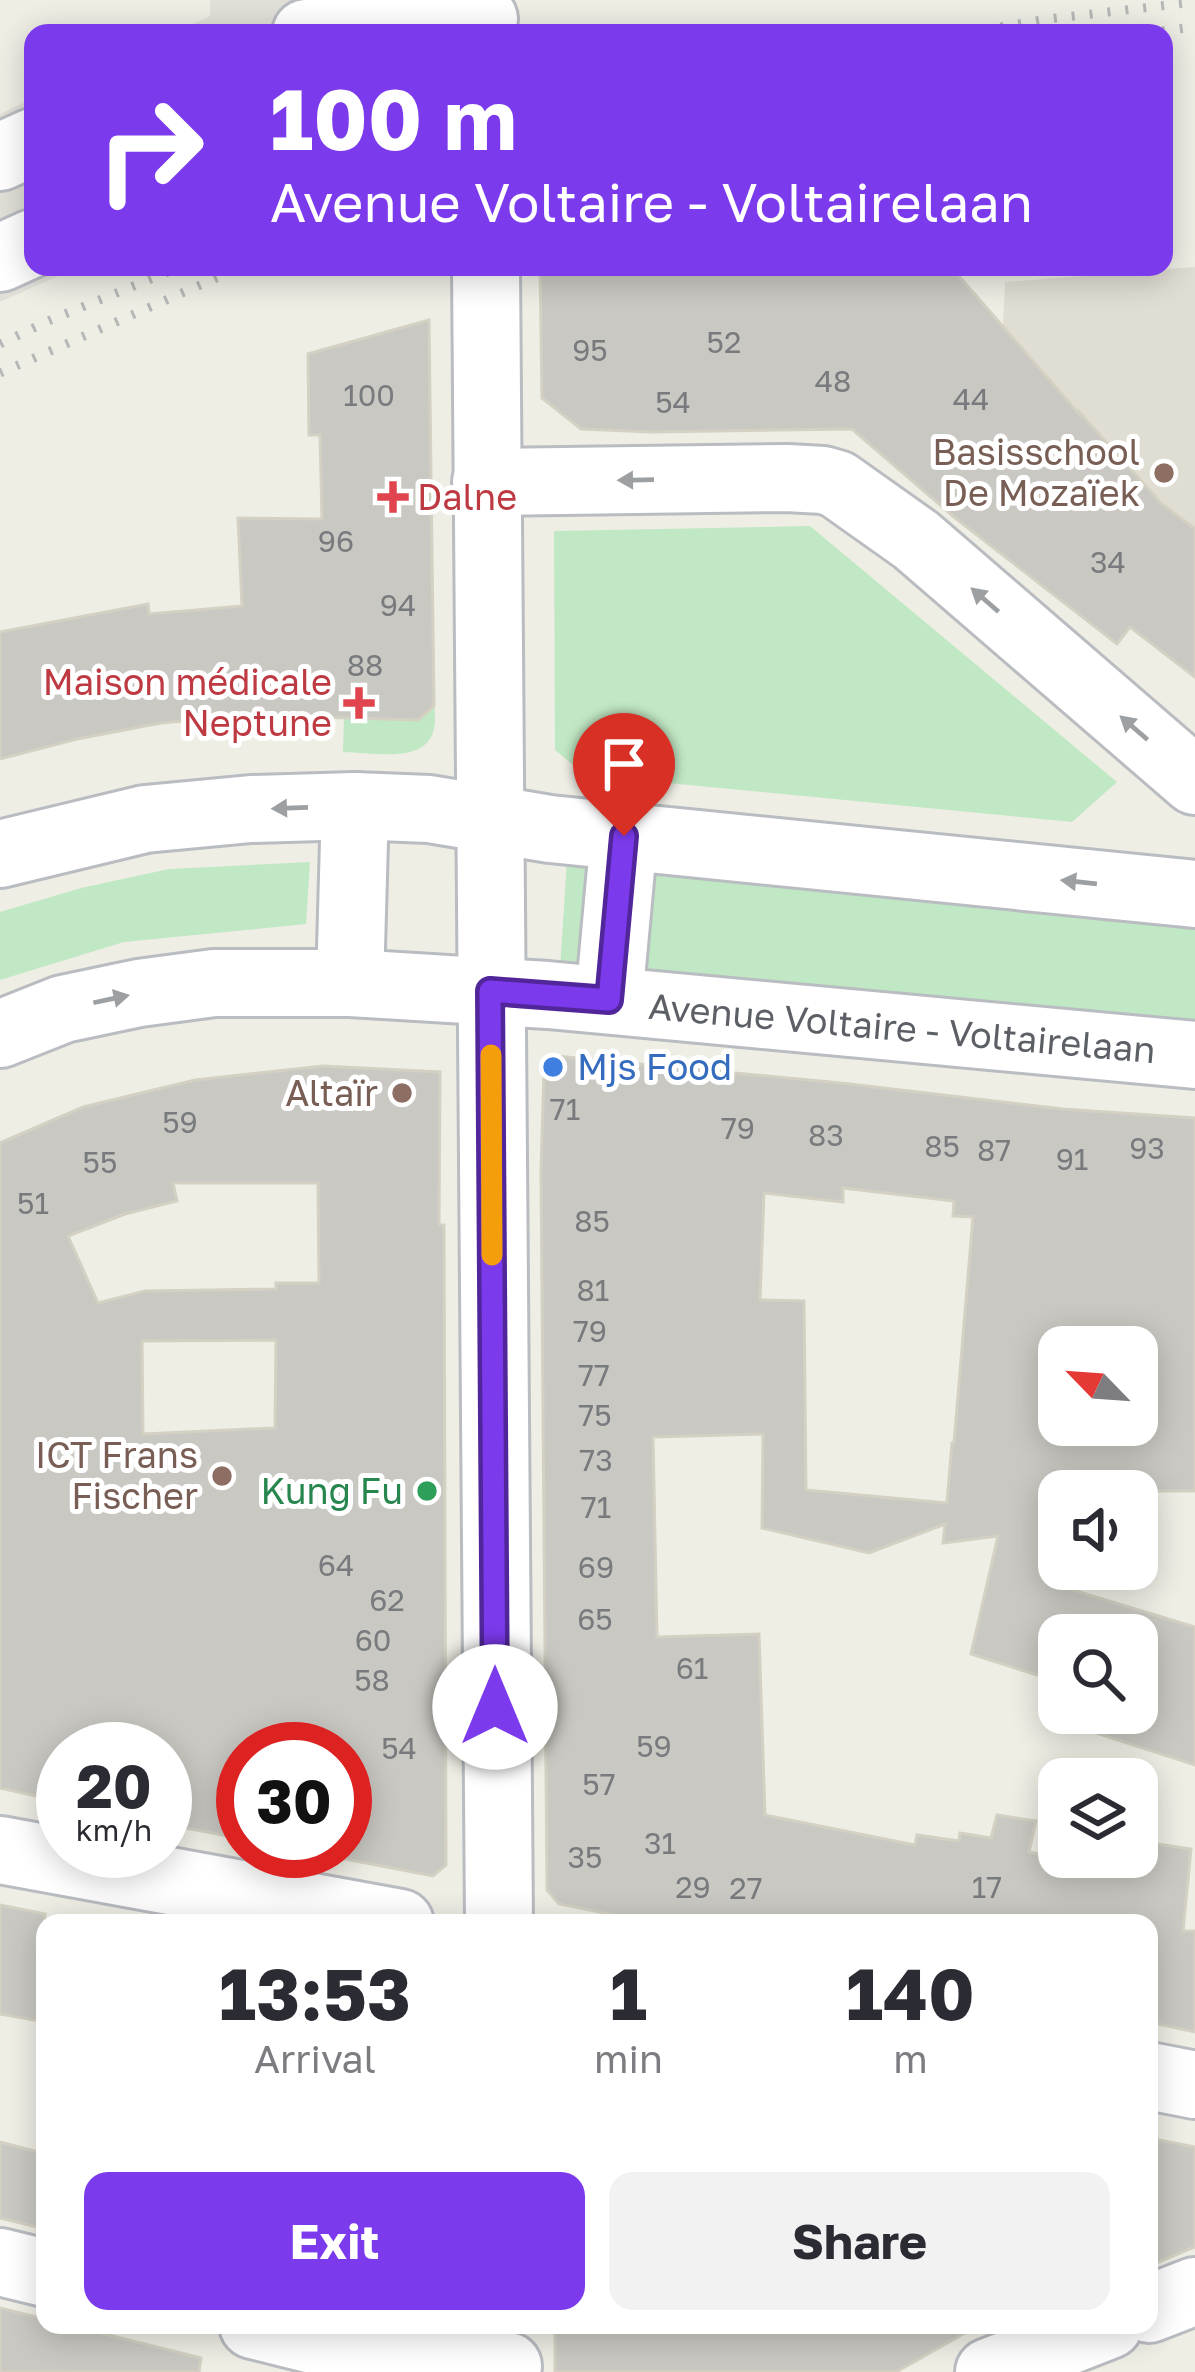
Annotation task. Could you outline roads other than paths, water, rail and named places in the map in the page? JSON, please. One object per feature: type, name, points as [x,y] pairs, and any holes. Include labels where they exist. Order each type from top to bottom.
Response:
[{"type":"street","points":[[401,24],[484,18]]},
{"type":"street","points":[[486,276],[499,1914]]},
{"type":"street","points":[[486,482],[787,478],[837,484],[916,540],[1195,781]]},
{"type":"street","points":[[350,983],[355,806]]},
{"type":"street","points":[[0,854],[145,819],[251,809],[429,808],[624,836],[1195,894]]},
{"type":"street","name":"Avenue Voltaire - Voltairelaan","points":[[609,1000],[624,836]]},
{"type":"street","name":"Avenue Voltaire - Voltairelaan","points":[[0,1034],[62,1009],[139,993],[214,983],[350,983],[609,1000],[1195,1055]]},
{"type":"street","points":[[0,1850],[351,1914]]},
{"type":"street","points":[[1158,2078],[1195,2085]]},
{"type":"street","points":[[0,2262],[36,2271]]},
{"type":"street","points":[[1158,2305],[1195,2291]]},
{"type":"street","points":[[289,2334],[393,2360],[457,2367],[507,2354]]},
{"type":"street","points":[[989,2372],[1086,2334]]},
{"type":"railway","points":[[1018,24],[1195,2]]},
{"type":"railway","points":[[1173,30],[1195,27]]},
{"type":"railway","points":[[0,344],[158,276]]},
{"type":"railway","points":[[0,373],[221,276]]},
{"type":"place","name":"Basisschool De Mozaïek","points":[[1164,473]]},
{"type":"place","name":"Dalne","points":[[393,497]]},
{"type":"place","name":"Maison médicale Neptune","points":[[359,703]]},
{"type":"place","name":"Mjs Food","points":[[553,1067]]},
{"type":"place","name":"Altaïr","points":[[402,1093]]},
{"type":"place","name":"ICT Frans Fischer","points":[[222,1476]]},
{"type":"place","name":"Kung Fu","points":[[427,1491]]}]
